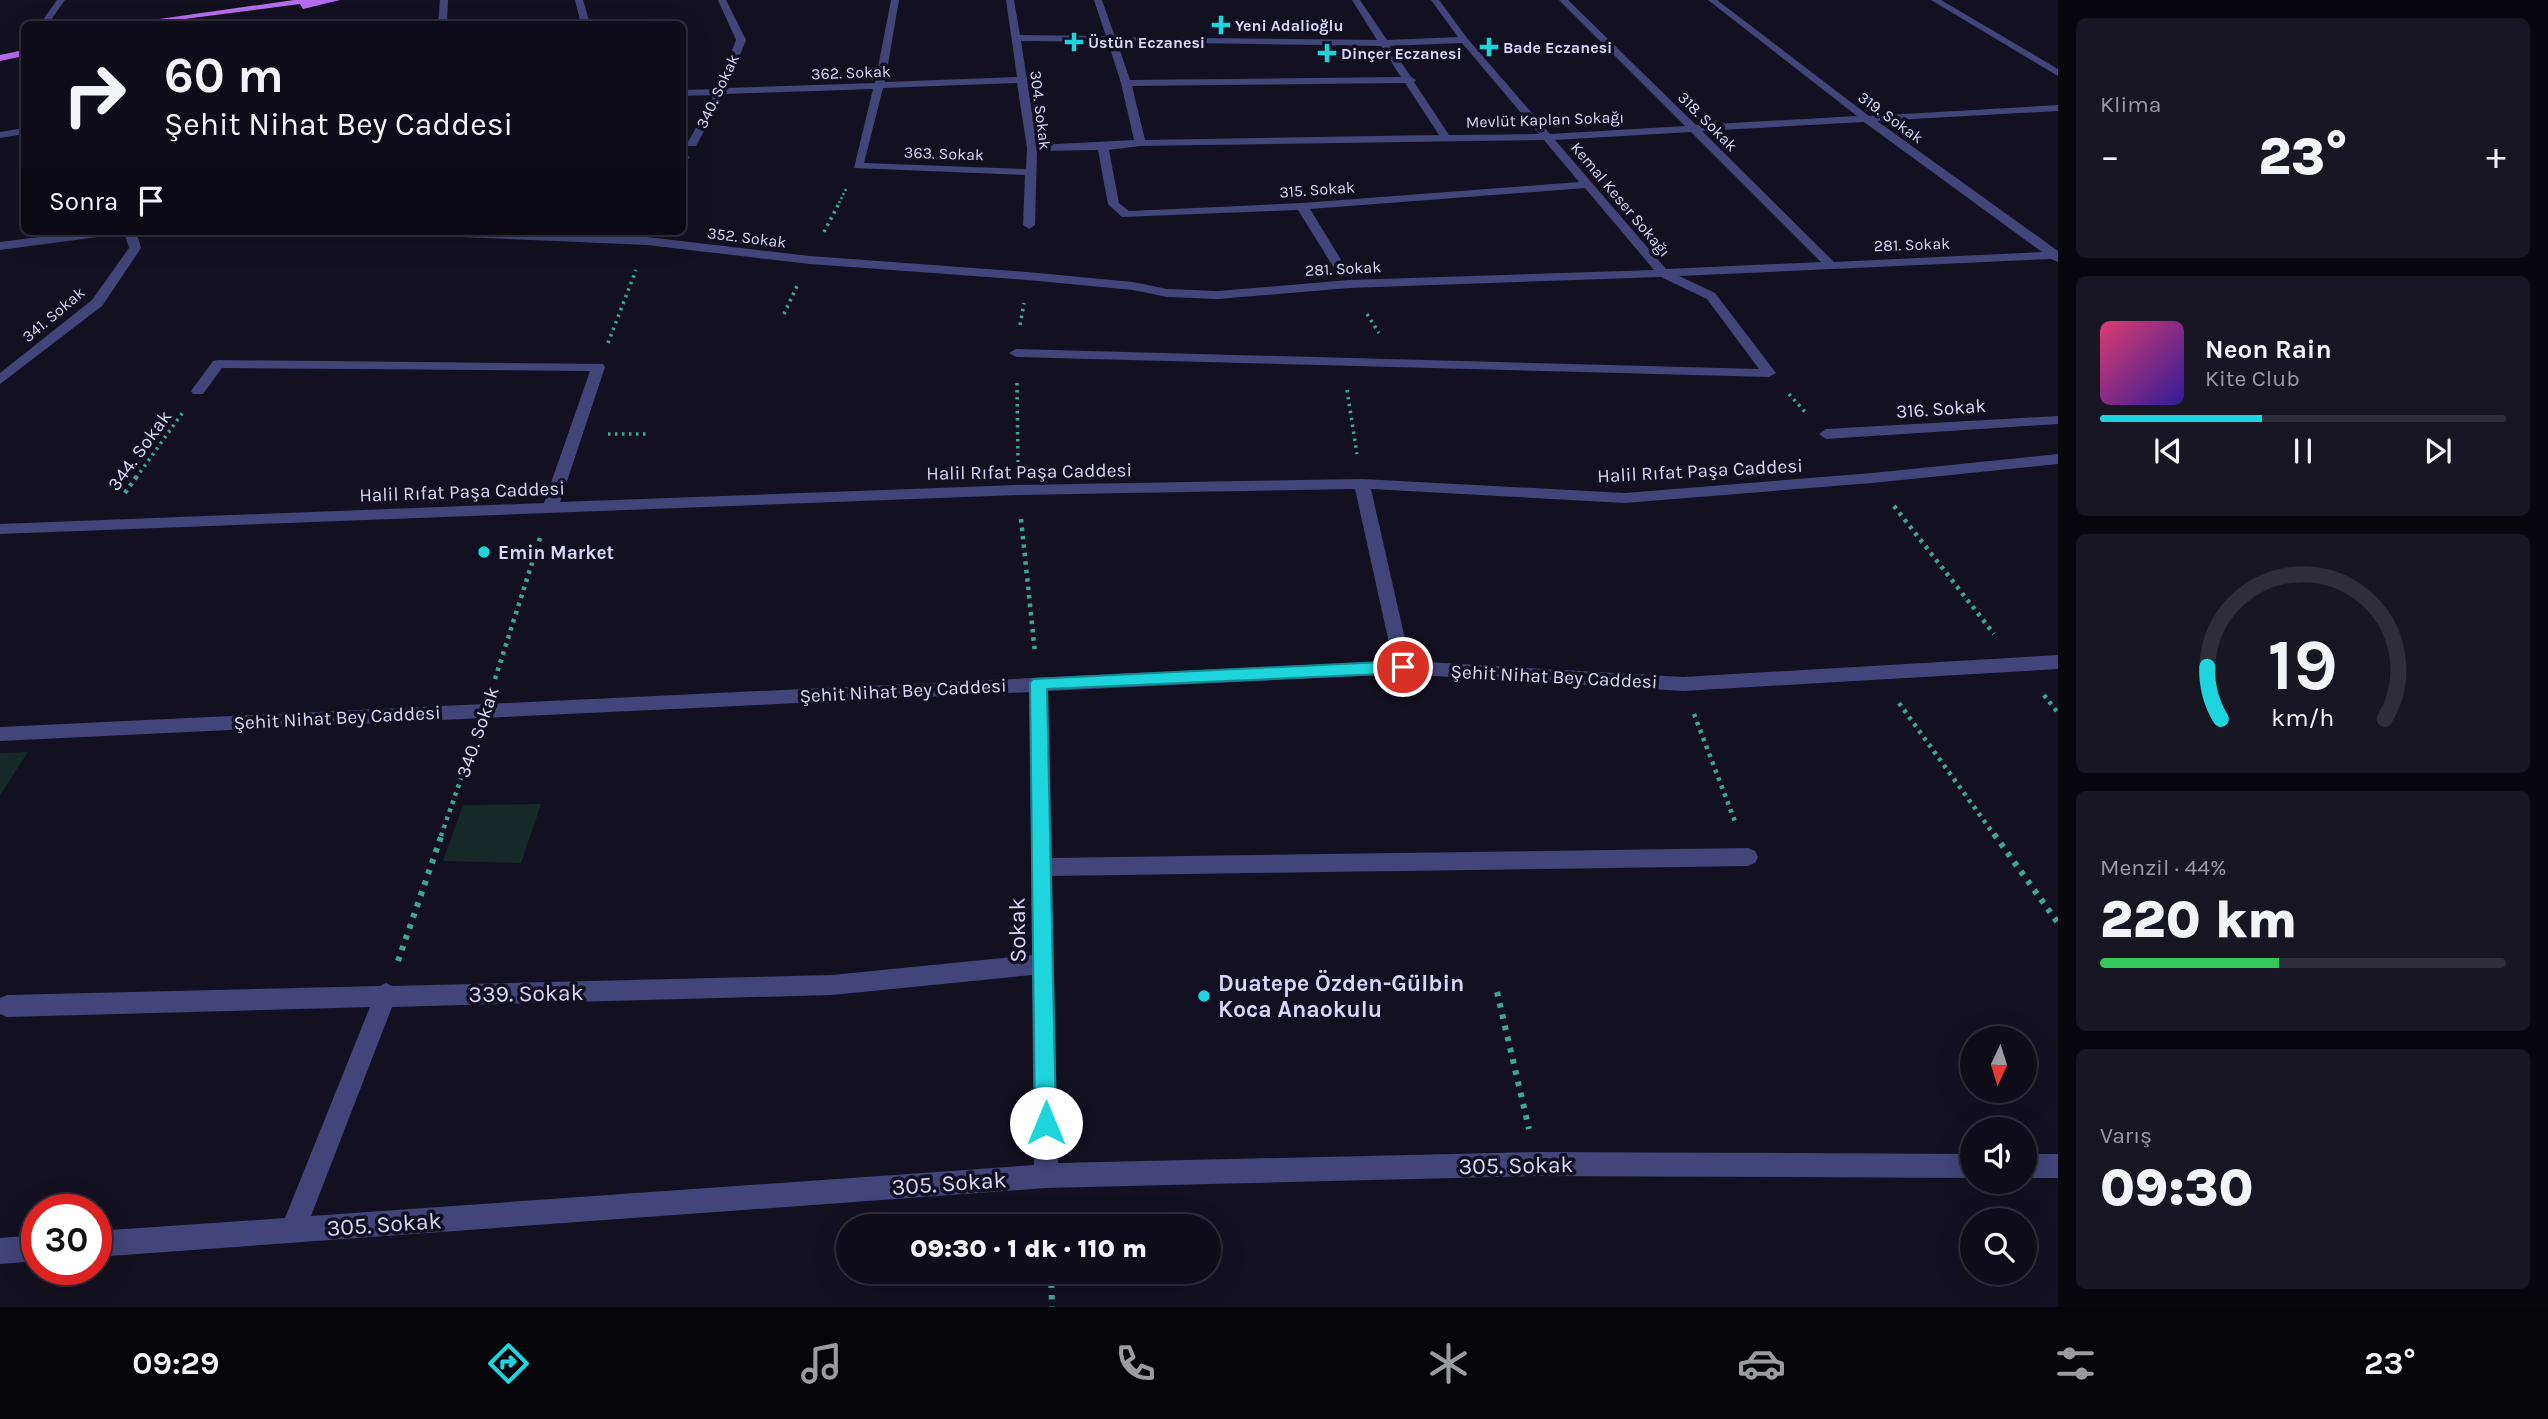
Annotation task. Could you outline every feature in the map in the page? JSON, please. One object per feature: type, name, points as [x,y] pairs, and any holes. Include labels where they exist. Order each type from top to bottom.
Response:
[{"type":"main road","points":[[152,21],[314,0]]},
{"type":"main road","points":[[211,21],[336,0]]},
{"type":"main road","points":[[0,58],[21,54]]},
{"type":"street","points":[[46,21],[61,0]]},
{"type":"street","points":[[443,21],[444,0]]},
{"type":"street","points":[[579,0],[585,21]]},
{"type":"street","name":"340. Sokak","points":[[692,144],[720,93],[741,40],[722,0]]},
{"type":"street","points":[[858,166],[879,86],[895,0]]},
{"type":"street","name":"304. Sokak","points":[[1010,0],[1032,148],[1029,225]]},
{"type":"street","points":[[1098,0],[1126,83],[1140,143]]},
{"type":"street","points":[[1356,0],[1411,80],[1445,137]]},
{"type":"street","name":"Kemal Keser Sokağı","points":[[1435,0],[1464,40],[1548,137],[1585,185],[1663,273],[1683,273]]},
{"type":"street","name":"318. Sokak","points":[[1563,0],[1831,265]]},
{"type":"street","name":"319. Sokak","points":[[1712,0],[1864,117],[2057,256]]},
{"type":"street","points":[[1935,0],[2058,74]]},
{"type":"street","points":[[1015,38],[1384,43],[1464,40]]},
{"type":"street","name":"362. Sokak","points":[[686,93],[1021,80]]},
{"type":"street","points":[[1126,83],[1411,80]]},
{"type":"street","name":"Mevlüt Kaplan Sokağı","points":[[1032,148],[1102,147],[1140,143],[1548,137],[2058,108]]},
{"type":"street","points":[[0,135],[21,132]]},
{"type":"street","name":"315. Sokak","points":[[1102,147],[1114,204],[1126,215],[1302,206],[1585,185]]},
{"type":"street","name":"363. Sokak","points":[[858,166],[1030,172]]},
{"type":"street","points":[[1302,206],[1340,268]]},
{"type":"street","points":[[0,246],[83,235]]},
{"type":"street","name":"341. Sokak","points":[[0,380],[97,303],[135,248],[131,235]]},
{"type":"street","name":"352. Sokak","points":[[602,235],[649,236],[810,260],[1027,276]]},
{"type":"street","name":"281. Sokak","points":[[1683,273],[2057,256]]},
{"type":"street","points":[[1663,273],[1711,296],[1769,373]]},
{"type":"street","name":"281. Sokak","points":[[1027,276],[1133,286],[1167,293],[1218,295],[1349,284],[1663,273]]},
{"type":"street","points":[[1016,353],[1769,373]]},
{"type":"street","points":[[198,391],[218,364],[598,367],[551,506]]},
{"type":"street","name":"316. Sokak","points":[[1826,434],[2058,420]]},
{"type":"street","name":"Halil Rıfat Paşa Caddesi","points":[[0,529],[1018,490],[1362,484],[1625,498],[1871,478],[2058,459]]},
{"type":"street","points":[[1362,484],[1403,667]]},
{"type":"street","name":"Şehit Nihat Bey Caddesi","points":[[0,734],[1403,667],[1683,684],[2058,663]]},
{"type":"street","name":"Sokak","points":[[1039,683],[1046,1176]]},
{"type":"street","points":[[1042,867],[1748,857]]},
{"type":"street","name":"339. Sokak","points":[[6,1006],[832,985],[1044,964]]},
{"type":"street","points":[[293,1230],[386,995]]},
{"type":"street","name":"305. Sokak","points":[[112,1243],[1046,1176],[1538,1164],[1960,1166]]},
{"type":"street","points":[[2037,1166],[2058,1166]]},
{"type":"street","points":[[0,1251],[21,1249]]},
{"type":"path","points":[[810,260],[858,166]]},
{"type":"path","points":[[598,367],[649,236]]},
{"type":"path","points":[[1349,284],[1395,361]]},
{"type":"path","points":[[1342,361],[1362,484]]},
{"type":"path","points":[[1769,373],[1826,434]]},
{"type":"path","name":"344. Sokak","points":[[102,525],[198,391]]},
{"type":"path","points":[[599,434],[649,434]]},
{"type":"path","points":[[1871,478],[2018,664]]},
{"type":"path","points":[[1018,490],[1039,683]]},
{"type":"path","name":"340. Sokak","points":[[386,995],[485,709],[551,506]]},
{"type":"path","points":[[1878,674],[2058,923]]},
{"type":"path","points":[[1683,684],[1748,857]]},
{"type":"path","points":[[1497,992],[1538,1164]]},
{"type":"path","points":[[1051,1284],[1052,1307]]},
{"type":"green space","points":[[28,752],[0,795],[0,753]]},
{"type":"green space","points":[[541,804],[521,863],[443,861],[463,805]]},
{"type":"place","name":"Yeni Adalioğlu","points":[[1221,25]]},
{"type":"place","name":"Üstün Eczanesi","points":[[1074,42]]},
{"type":"place","name":"Bade Eczanesi","points":[[1489,47]]},
{"type":"place","name":"Dinçer Eczanesi","points":[[1327,53]]},
{"type":"place","name":"Emin Market","points":[[484,552]]},
{"type":"place","name":"Duatepe Özden-Gülbin Koca Anaokulu","points":[[1204,996]]},
{"type":"route","points":[[1046,1123],[1039,683],[1403,667]]}]
